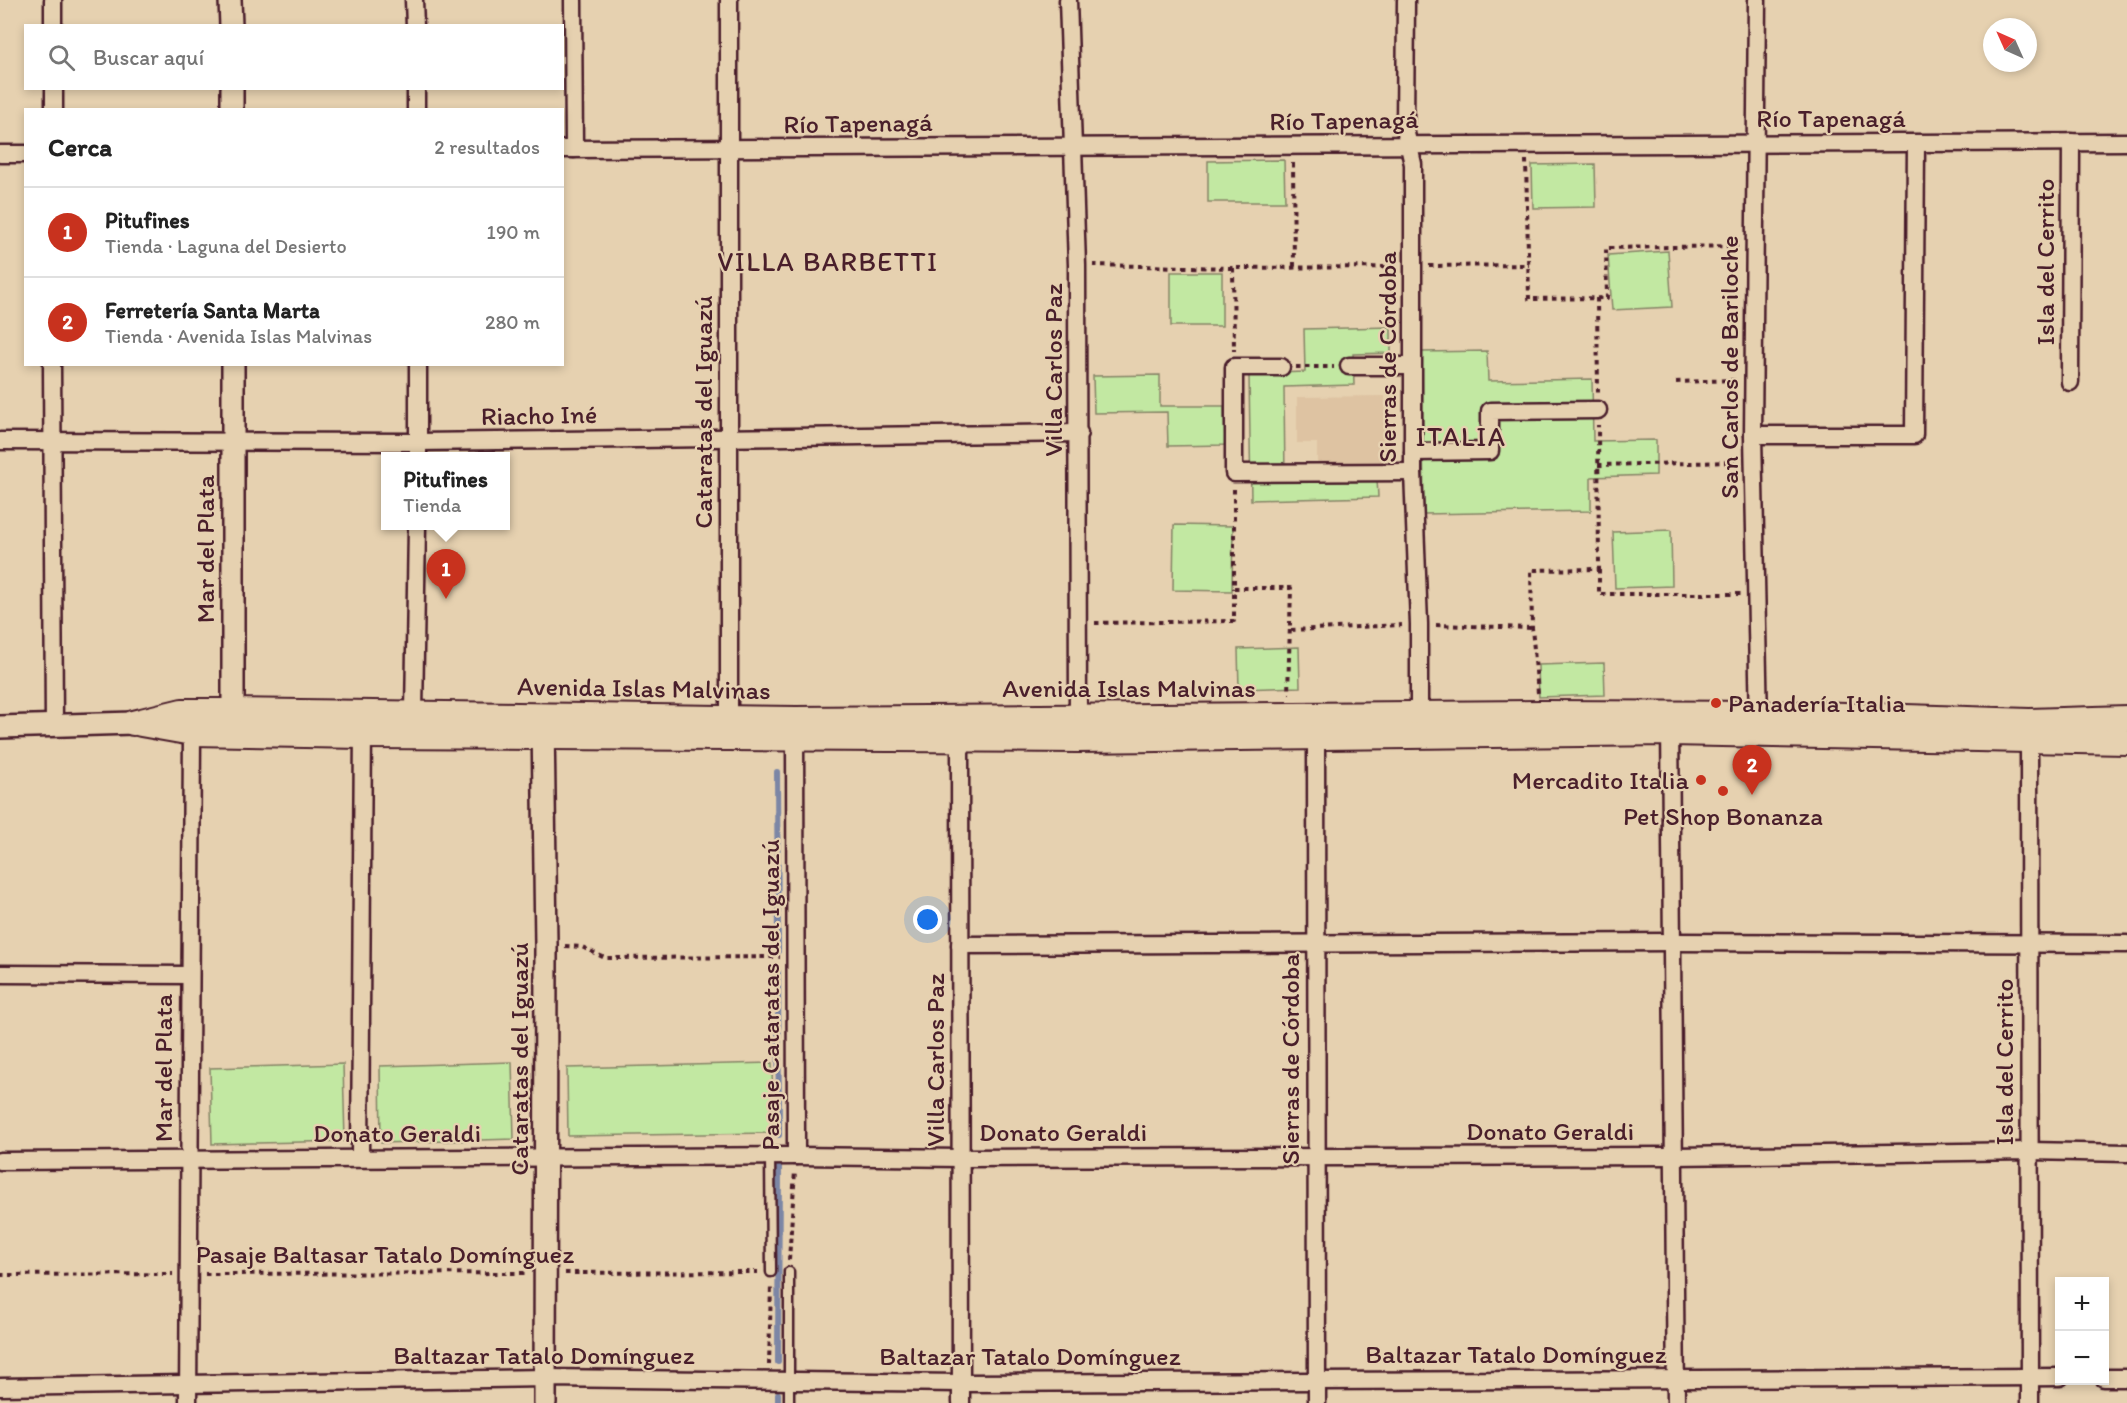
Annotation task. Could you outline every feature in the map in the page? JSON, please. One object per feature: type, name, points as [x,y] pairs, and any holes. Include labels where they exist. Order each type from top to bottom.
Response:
[{"type":"main road","name":"Avenida Islas Malvinas","points":[[133,723],[182,711],[233,722],[363,736],[729,716],[795,729]]},
{"type":"main road","name":"Avenida Islas Malvinas","points":[[133,723],[192,733],[233,722],[362,712],[414,713],[543,726],[795,729],[960,728],[1078,716],[1287,716],[1316,727],[1419,714],[1540,713],[1670,723]]},
{"type":"main road","name":"Avenida Islas Malvinas","points":[[2029,732],[2127,718]]},
{"type":"main road","name":"Avenida Islas Malvinas","points":[[960,728],[1078,740],[1316,727],[1759,724],[2029,732],[2127,742]]},
{"type":"street","points":[[53,0],[53,24]]},
{"type":"street","points":[[230,0],[231,24]]},
{"type":"street","points":[[414,0],[415,24]]},
{"type":"street","points":[[568,149],[573,0]]},
{"type":"street","name":"Cataratas del Iguazú","points":[[729,0],[729,716]]},
{"type":"street","name":"Villa Carlos Paz","points":[[1068,0],[1077,265],[1078,740]]},
{"type":"street","name":"Sierras de Córdoba","points":[[1406,0],[1405,129],[1413,164],[1413,472],[1419,624],[1419,714]]},
{"type":"street","name":"San Carlos de Bariloche","points":[[1757,0],[1758,144],[1754,246],[1753,435],[1759,724]]},
{"type":"street","points":[[54,90],[54,108]]},
{"type":"street","points":[[232,90],[232,108]]},
{"type":"street","points":[[416,90],[416,108]]},
{"type":"street","name":"Isla del Cerrito","points":[[2070,382],[2071,142]]},
{"type":"street","name":"Río Tapenagá","points":[[568,149],[2127,142]]},
{"type":"street","points":[[1753,435],[1914,435],[1916,144]]},
{"type":"street","points":[[0,154],[24,154]]},
{"type":"street","points":[[52,366],[54,726]]},
{"type":"street","name":"Mar del Plata","points":[[233,366],[233,722]]},
{"type":"street","points":[[418,366],[418,449]]},
{"type":"street","points":[[1349,366],[1413,366]]},
{"type":"street","points":[[1281,367],[1234,368],[1234,473],[1413,472]]},
{"type":"street","points":[[1413,452],[1490,452],[1490,411],[1598,410]]},
{"type":"street","name":"Riacho Iné","points":[[0,441],[233,442],[418,449],[730,438],[1079,433]]},
{"type":"street","points":[[414,713],[417,530]]},
{"type":"street","points":[[360,1158],[362,712]]},
{"type":"street","name":"Avenida Islas Malvinas","points":[[0,727],[133,723]]},
{"type":"street","points":[[1670,723],[1674,942],[1676,1403]]},
{"type":"street","name":"Cataratas del Iguazú","points":[[543,726],[546,945],[545,1403]]},
{"type":"street","name":"Sierras de Córdoba","points":[[1316,727],[1317,1403]]},
{"type":"street","name":"Villa Carlos Paz","points":[[960,728],[961,1403]]},
{"type":"street","name":"Pasaje Cataratas del Iguazú","points":[[795,729],[796,1156]]},
{"type":"street","name":"Isla del Cerrito","points":[[2029,732],[2030,1403]]},
{"type":"street","name":"Mar del Plata","points":[[188,1403],[192,733]]},
{"type":"street","points":[[960,945],[1674,942],[2127,944]]},
{"type":"street","points":[[0,974],[190,975]]},
{"type":"street","name":"Donato Geraldi","points":[[0,1161],[770,1156],[961,1158],[1675,1156],[2030,1151],[2127,1153]]},
{"type":"street","name":"Baltazar Tatalo Domínguez","points":[[0,1387],[546,1378],[961,1383],[1317,1379],[2055,1377]]},
{"type":"street","points":[[2109,1378],[2127,1378]]},
{"type":"lane","points":[[770,1156],[771,1272]]},
{"type":"lane","points":[[789,1272],[789,1403]]},
{"type":"path","points":[[1526,145],[1529,298],[1607,298],[1606,248],[1754,246]]},
{"type":"path","points":[[1293,147],[1294,267]]},
{"type":"path","points":[[1077,265],[1233,268],[1530,265]]},
{"type":"path","points":[[1233,268],[1234,368]]},
{"type":"path","points":[[1597,298],[1599,594],[1756,594]]},
{"type":"path","points":[[1281,367],[1349,366]]},
{"type":"path","points":[[1676,381],[1754,379]]},
{"type":"path","points":[[1598,465],[1755,462]]},
{"type":"path","points":[[1076,624],[1234,621],[1234,473]]},
{"type":"path","points":[[1540,713],[1532,628],[1531,570],[1599,569]]},
{"type":"path","points":[[1234,588],[1291,588],[1287,716]]},
{"type":"path","points":[[546,945],[582,947],[604,958],[795,957]]},
{"type":"path","name":"Pasaje Cataratas del Iguazú","points":[[789,1272],[796,1156]]},
{"type":"path","points":[[769,1381],[771,1272]]},
{"type":"path","name":"Pasaje Baltasar Tatalo Domínguez","points":[[0,1275],[771,1272]]},
{"type":"shaded area","points":[[1385,396],[1386,464],[1317,464],[1317,443],[1297,443],[1297,397]]},
{"type":"green space","points":[[1284,160],[1285,202],[1208,202],[1208,161]]},
{"type":"green space","points":[[1595,164],[1596,207],[1533,208],[1532,165]]},
{"type":"green space","points":[[1668,251],[1672,307],[1612,310],[1608,255]]},
{"type":"green space","points":[[1171,272],[1222,272],[1222,326],[1171,326]]},
{"type":"green space","points":[[1391,327],[1391,353],[1353,354],[1354,385],[1284,387],[1285,481],[1377,479],[1378,497],[1251,500],[1249,374],[1305,372],[1304,329]]},
{"type":"green space","points":[[1487,351],[1488,381],[1592,379],[1593,441],[1656,440],[1656,475],[1591,477],[1591,511],[1424,514],[1422,352]]},
{"type":"green space","points":[[1160,375],[1160,406],[1224,406],[1225,445],[1168,446],[1167,412],[1094,413],[1093,376]]},
{"type":"green space","points":[[1174,525],[1233,526],[1232,591],[1173,590]]},
{"type":"green space","points":[[1671,530],[1672,586],[1615,588],[1613,532]]},
{"type":"green space","points":[[1299,647],[1300,687],[1239,689],[1238,649]]},
{"type":"green space","points":[[1604,663],[1605,695],[1539,697],[1538,665]]},
{"type":"green space","points":[[512,1062],[514,1139],[381,1143],[380,1066]]},
{"type":"green space","points":[[772,1063],[773,1133],[568,1136],[567,1068]]},
{"type":"green space","points":[[343,1064],[345,1141],[212,1144],[210,1068]]},
{"type":"waterway","points":[[777,772],[778,951]]},
{"type":"waterway","points":[[778,972],[779,1135]]},
{"type":"waterway","points":[[778,1362],[779,1167]]},
{"type":"waterway","points":[[778,1394],[778,1403]]},
{"type":"place","name":"Pitufines","points":[[446,599]]},
{"type":"place","name":"Panadería Italia","points":[[1716,703]]},
{"type":"place","name":"Mercadito Italia","points":[[1701,780]]},
{"type":"place","name":"Pet Shop Bonanza","points":[[1723,791]]},
{"type":"place","name":"Ferretería Santa Marta","points":[[1752,795]]},
{"type":"district","name":"VILLA BARBETTI","points":[[828,261]]},
{"type":"district","name":"ITALIA","points":[[1461,436]]}]
